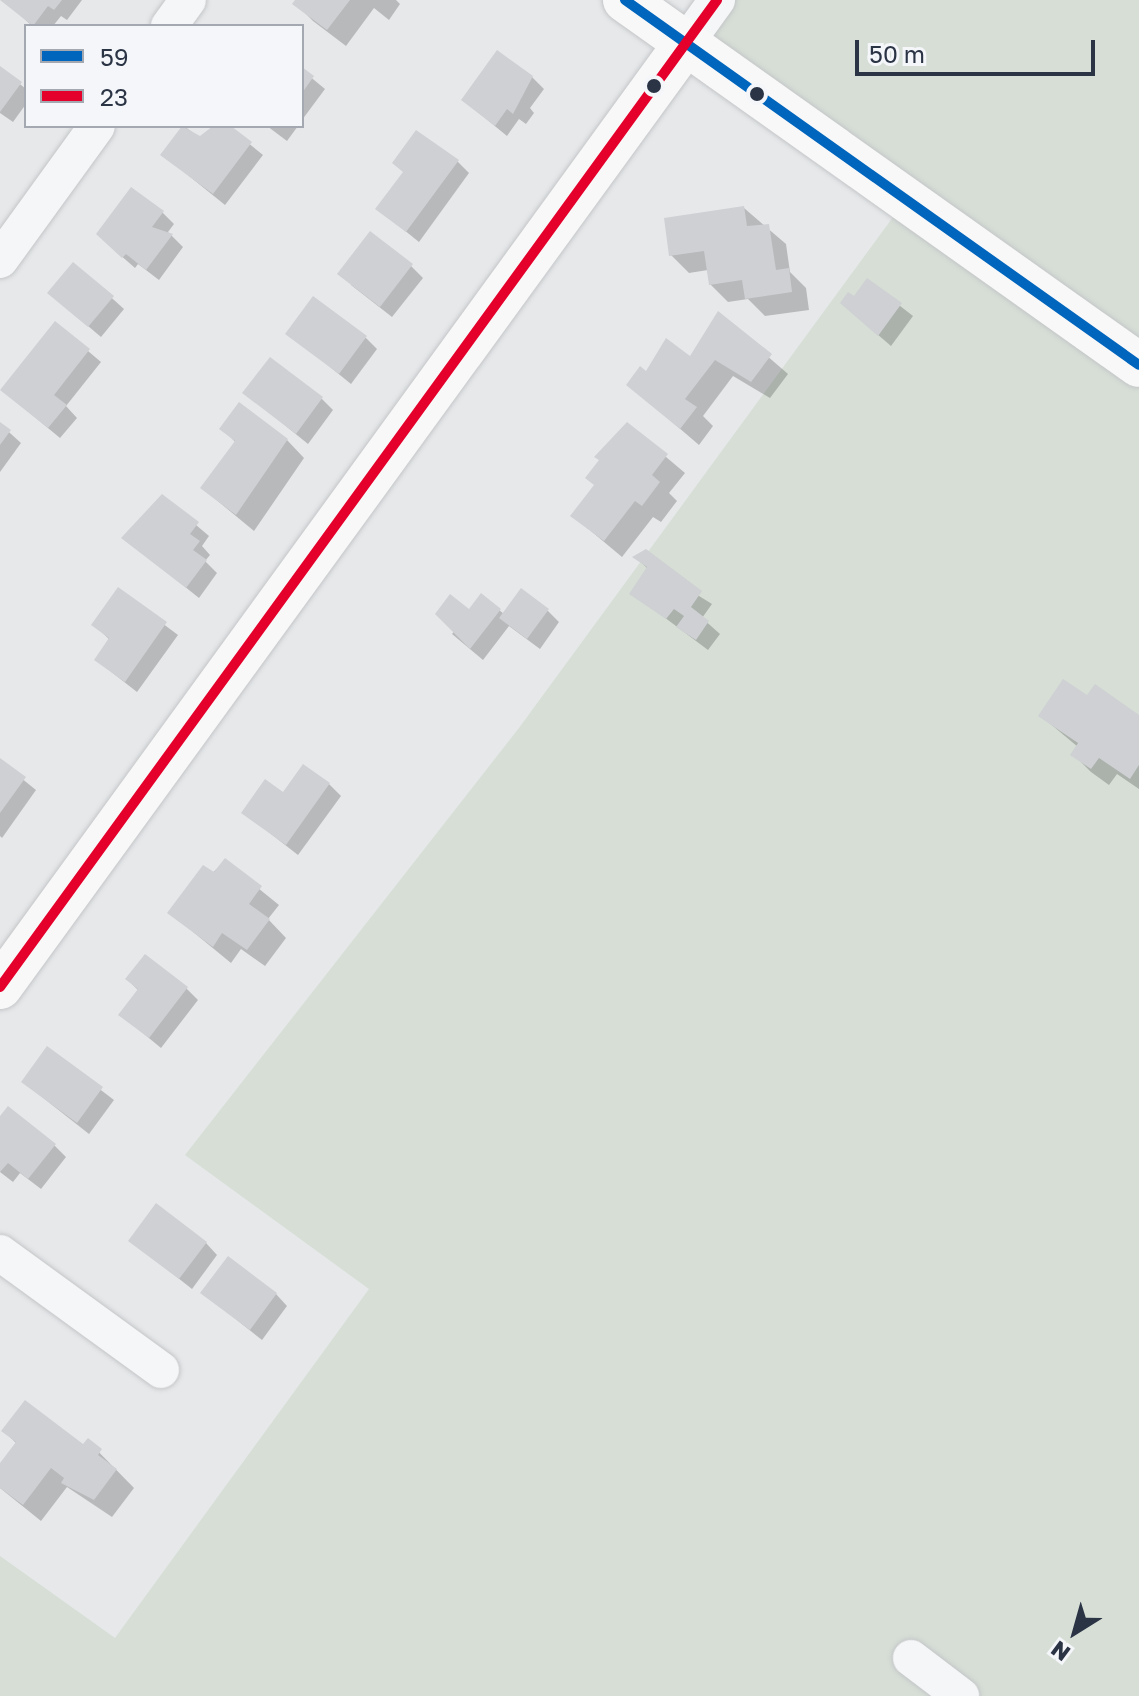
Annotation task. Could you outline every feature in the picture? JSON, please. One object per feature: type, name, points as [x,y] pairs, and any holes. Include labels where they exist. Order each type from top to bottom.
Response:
[{"type":"street","points":[[170,24],[188,0]]},
{"type":"street","points":[[625,0],[1139,365]]},
{"type":"street","points":[[0,987],[717,0]]},
{"type":"street","points":[[0,260],[96,128]]},
{"type":"street","points":[[0,1253],[161,1370]]},
{"type":"street","points":[[911,1658],[961,1696]]},
{"type":"shaded area","points":[[716,0],[1139,0],[1139,1696],[0,1696],[0,1556],[115,1638],[369,1289],[185,1155],[519,728],[907,198],[686,40]]},
{"type":"building","points":[[0,0],[62,0],[54,10],[48,6],[34,24]]},
{"type":"building","points":[[295,0],[350,0],[327,30],[292,4]]},
{"type":"building","points":[[497,50],[533,76],[513,114],[507,109],[495,126],[461,100]]},
{"type":"building","points":[[0,66],[22,82],[0,112]]},
{"type":"building","points":[[304,68],[314,76],[304,90]]},
{"type":"building","points":[[180,128],[200,136],[210,128],[234,128],[252,142],[213,194],[160,155]]},
{"type":"building","points":[[416,130],[459,160],[406,232],[375,209],[403,172],[392,163]]},
{"type":"building","points":[[131,187],[164,211],[152,227],[173,234],[146,270],[126,254],[122,258],[96,234]]},
{"type":"building","points":[[744,206],[747,226],[769,224],[776,270],[789,268],[792,292],[745,299],[742,280],[709,285],[704,251],[669,256],[664,218]]},
{"type":"building","points":[[370,231],[413,264],[380,307],[337,274]]},
{"type":"building","points":[[73,262],[114,296],[88,327],[47,293]]},
{"type":"building","points":[[867,278],[902,303],[878,336],[840,303],[848,292],[854,296]]},
{"type":"building","points":[[313,296],[367,336],[339,374],[285,334]]},
{"type":"building","points":[[718,311],[772,354],[751,382],[715,360],[685,399],[697,407],[680,429],[626,385],[640,366],[646,371],[666,338],[690,356]]},
{"type":"building","points":[[55,321],[90,349],[54,395],[67,405],[48,428],[0,390]]},
{"type":"building","points":[[270,357],[323,397],[296,434],[242,393]]},
{"type":"building","points":[[239,402],[288,439],[236,515],[200,488],[235,441],[219,429]]},
{"type":"building","points":[[0,422],[11,430],[0,445]]},
{"type":"building","points":[[627,422],[668,454],[652,475],[660,482],[642,506],[635,501],[604,541],[570,516],[594,485],[585,478],[599,460],[594,457]]},
{"type":"building","points":[[162,494],[199,522],[190,534],[200,541],[193,550],[207,560],[186,588],[121,538]]},
{"type":"building","points":[[646,549],[702,591],[691,607],[709,621],[696,640],[676,627],[684,616],[674,609],[666,619],[629,594],[647,567],[632,557]]},
{"type":"building","points":[[118,587],[167,622],[125,682],[94,660],[109,638],[91,625]]},
{"type":"building","points":[[521,588],[549,609],[527,639],[499,618]]},
{"type":"building","points":[[481,593],[501,609],[470,649],[435,614],[450,594],[469,609]]},
{"type":"building","points":[[1063,679],[1087,695],[1095,684],[1139,715],[1139,765],[1130,779],[1099,758],[1091,769],[1070,755],[1078,743],[1038,716]]},
{"type":"building","points":[[0,758],[26,777],[0,813]]},
{"type":"building","points":[[303,764],[330,783],[286,845],[241,813],[265,779],[283,792]]},
{"type":"building","points":[[225,858],[262,886],[249,904],[270,919],[247,950],[222,933],[213,947],[167,913],[203,865],[214,872]]},
{"type":"building","points":[[145,954],[188,987],[149,1038],[118,1015],[138,989],[125,979]]},
{"type":"building","points":[[47,1046],[103,1087],[77,1123],[21,1082]]},
{"type":"building","points":[[8,1106],[56,1144],[28,1179],[8,1163],[0,1172],[0,1116]]},
{"type":"building","points":[[156,1203],[207,1242],[179,1279],[128,1241]]},
{"type":"building","points":[[228,1256],[277,1293],[250,1330],[200,1293]]},
{"type":"building","points":[[25,1400],[83,1444],[88,1438],[102,1449],[98,1455],[117,1469],[94,1500],[61,1483],[64,1478],[51,1468],[23,1505],[0,1488],[0,1463],[16,1442],[1,1431]]},
{"type":"transit line","name":"59","points":[[625,0],[1139,365]]},
{"type":"transit line","name":"23","points":[[0,987],[717,0]]}]
